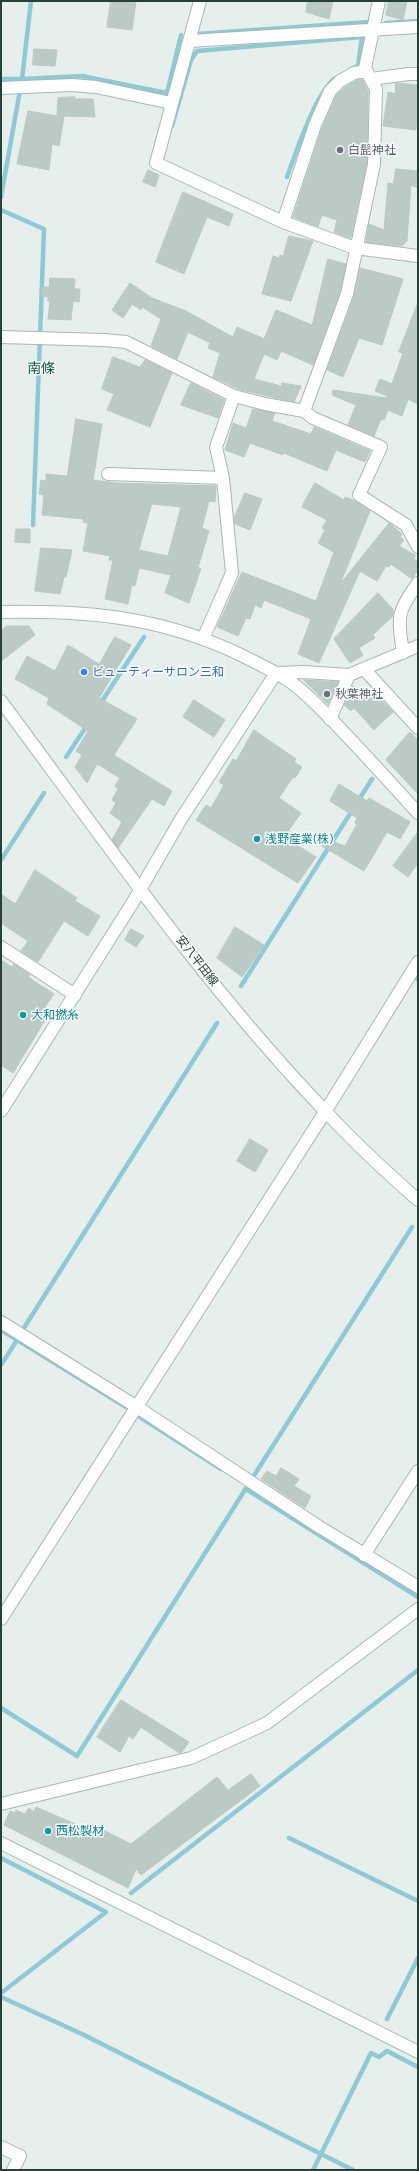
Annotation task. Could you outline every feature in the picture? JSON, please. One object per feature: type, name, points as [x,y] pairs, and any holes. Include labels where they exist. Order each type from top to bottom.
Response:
[{"type":"street","points":[[200,1],[171,103],[156,163],[283,222],[355,248],[418,256]]},
{"type":"street","points":[[304,411],[347,294],[355,248],[374,164],[376,89],[365,68],[379,1]]},
{"type":"street","points":[[189,41],[418,27]]},
{"type":"street","points":[[283,222],[315,125],[330,91],[340,81],[349,76],[418,74]]},
{"type":"street","points":[[1,88],[72,84],[96,86],[171,103]]},
{"type":"street","points":[[1,337],[126,342],[234,396],[265,404],[304,411],[313,418],[381,447],[359,494],[406,525],[418,547]]},
{"type":"street","points":[[203,639],[232,573],[223,478],[216,447],[234,396]]},
{"type":"street","points":[[108,474],[223,478]]},
{"type":"street","points":[[402,653],[398,619],[406,600],[418,583]]},
{"type":"street","points":[[1,612],[33,611],[130,618],[154,623],[203,639],[238,653],[293,683],[373,762],[418,814]]},
{"type":"street","points":[[276,673],[304,672],[349,674],[418,646]]},
{"type":"street","points":[[364,669],[418,728]]},
{"type":"street","points":[[1,1111],[141,889],[181,819],[276,673]]},
{"type":"street","points":[[330,719],[349,674]]},
{"type":"street","name":"安八平田線","points":[[1,701],[141,889],[225,997],[325,1112],[372,1159],[418,1200]]},
{"type":"street","points":[[1,947],[75,995]]},
{"type":"street","points":[[1,1620],[325,1112],[418,962]]},
{"type":"street","points":[[1,1322],[137,1407],[364,1555],[418,1587]]},
{"type":"street","points":[[364,1555],[418,1471]]},
{"type":"street","points":[[1,1804],[191,1758],[267,1723],[418,1609]]},
{"type":"street","points":[[1,1843],[418,2052]]},
{"type":"street","points":[[1,2147],[20,2156],[13,2170]]},
{"type":"building","points":[[111,1],[136,1],[132,30],[107,27]]},
{"type":"building","points":[[308,1],[333,1],[329,19],[306,12]]},
{"type":"building","points":[[389,1],[407,1],[403,20],[386,15]]},
{"type":"building","points":[[34,49],[57,50],[55,66],[33,65]]},
{"type":"building","name":"白髭神社","points":[[362,79],[368,91],[367,163],[351,237],[349,238],[334,232],[337,220],[322,215],[318,227],[293,217],[322,128],[336,95],[345,87],[357,80]]},
{"type":"building","points":[[396,83],[418,85],[416,130],[383,126],[388,92],[395,94]]},
{"type":"building","points":[[75,97],[74,99],[93,99],[95,117],[62,116],[64,117],[59,146],[52,144],[49,170],[17,164],[28,111],[57,116],[58,98]]},
{"type":"building","points":[[396,169],[418,171],[418,188],[411,185],[407,241],[402,246],[366,242],[369,224],[384,230],[388,183],[393,184]]},
{"type":"building","points":[[148,170],[159,175],[155,187],[143,182]]},
{"type":"building","points":[[183,192],[233,214],[229,226],[207,217],[184,274],[156,262]]},
{"type":"building","points":[[289,236],[313,241],[291,301],[262,294],[273,256],[279,258],[280,255],[283,256]]},
{"type":"building","points":[[328,259],[346,264],[340,292],[313,365],[281,351],[277,360],[264,354],[254,379],[281,386],[282,383],[301,386],[294,402],[241,390],[213,377],[220,353],[208,348],[210,343],[188,332],[177,359],[151,346],[161,319],[142,307],[141,310],[132,304],[123,318],[112,310],[130,283],[152,298],[186,311],[233,337],[237,327],[264,339],[276,310],[312,325]]},
{"type":"building","points":[[360,268],[403,279],[382,345],[359,338],[343,377],[327,370],[354,297]]},
{"type":"building","points":[[50,278],[75,279],[74,289],[80,289],[79,302],[73,301],[71,320],[48,319],[50,301],[48,301],[48,297],[41,296],[42,287],[49,287]]},
{"type":"building","points":[[417,305],[418,404],[408,399],[402,416],[388,410],[384,420],[381,419],[374,436],[348,425],[356,405],[332,395],[333,390],[386,398],[387,396],[375,391],[380,379],[392,384],[403,353],[399,352]]},
{"type":"building","points":[[113,357],[140,367],[145,360],[172,373],[150,427],[107,410],[114,394],[102,389]]},
{"type":"building","points":[[191,383],[224,400],[218,418],[181,405]]},
{"type":"building","points":[[253,409],[275,413],[272,421],[311,434],[314,427],[370,451],[365,462],[336,450],[327,471],[284,453],[283,455],[250,443],[244,457],[225,450],[233,423],[246,428]]},
{"type":"building","points":[[76,419],[102,424],[93,480],[116,483],[216,486],[215,502],[209,501],[202,528],[209,531],[198,567],[201,569],[189,603],[165,593],[171,575],[139,568],[135,586],[132,585],[128,604],[105,599],[113,560],[109,560],[110,556],[83,551],[88,523],[83,522],[84,519],[42,515],[44,495],[39,494],[41,480],[46,481],[46,474],[67,476]],"holes":[[[152,504],[181,507],[168,556],[139,550]]]},
{"type":"building","points":[[315,483],[344,500],[345,497],[355,501],[370,511],[340,584],[389,523],[402,534],[400,537],[404,540],[399,546],[415,555],[414,559],[418,562],[418,570],[412,579],[391,564],[389,567],[386,566],[377,581],[360,571],[319,663],[298,654],[311,619],[264,600],[261,608],[255,605],[250,619],[246,618],[238,636],[217,627],[242,572],[316,601],[334,552],[318,543],[325,530],[322,528],[327,520],[302,507]]},
{"type":"building","points":[[245,493],[262,499],[250,530],[235,524],[234,518]]},
{"type":"building","points":[[16,529],[30,529],[30,543],[15,542]]},
{"type":"building","points":[[41,548],[72,550],[66,577],[64,577],[60,594],[35,591]]},
{"type":"building","points":[[378,593],[393,609],[393,616],[373,635],[375,638],[359,648],[363,655],[350,663],[334,639]]},
{"type":"building","points":[[7,626],[29,626],[35,635],[1,661],[1,631]]},
{"type":"building","points":[[115,637],[131,645],[99,698],[137,719],[114,755],[172,791],[164,806],[152,799],[118,848],[112,840],[122,822],[110,813],[116,803],[112,800],[118,789],[115,786],[120,778],[97,764],[87,783],[75,767],[82,755],[76,751],[88,731],[47,704],[49,698],[15,679],[27,656],[55,671],[68,645],[99,664]]},
{"type":"building","name":"秋葉神社","points":[[304,680],[338,682],[328,704]]},
{"type":"building","points":[[352,686],[376,694],[393,712],[374,730],[354,708],[351,711],[344,705]]},
{"type":"building","points":[[194,700],[225,720],[214,737],[183,717]]},
{"type":"building","points":[[254,730],[296,759],[294,762],[302,767],[295,778],[293,777],[279,798],[301,813],[284,837],[316,857],[298,883],[196,820],[206,805],[211,808],[224,785],[219,782],[233,759],[236,761]]},
{"type":"building","points":[[410,732],[418,740],[418,794],[386,760]]},
{"type":"building","points":[[339,784],[367,801],[369,798],[410,822],[400,839],[387,832],[364,871],[317,843],[320,837],[345,846],[357,824],[355,823],[357,818],[330,801]]},
{"type":"building","points":[[418,832],[418,863],[408,877],[393,866]]},
{"type":"building","points":[[35,870],[77,898],[75,901],[100,916],[88,936],[64,921],[38,962],[21,951],[28,941],[1,923],[1,894],[15,904]]},
{"type":"building","points":[[235,927],[264,945],[242,977],[217,958]]},
{"type":"building","points":[[131,929],[144,936],[136,947],[125,940]]},
{"type":"building","name":"大和撚糸","points":[[1,960],[12,967],[14,964],[30,975],[28,977],[54,994],[41,1013],[47,1017],[13,1073],[1,1065]]},
{"type":"building","points":[[250,1139],[268,1150],[255,1172],[237,1161]]},
{"type":"building","points":[[281,1468],[299,1479],[294,1486],[311,1496],[305,1508],[261,1479],[267,1471],[276,1476]]},
{"type":"building","points":[[121,1700],[189,1742],[182,1752],[179,1753],[141,1727],[133,1739],[129,1736],[120,1752],[97,1737]]},
{"type":"building","name":"西松製材","points":[[251,1774],[260,1786],[141,1875],[136,1869],[128,1888],[4,1825],[10,1811],[15,1813],[16,1810],[25,1814],[29,1808],[34,1812],[36,1807],[89,1830],[91,1824],[131,1844],[217,1777],[228,1790]]},
{"type":"waterway","points":[[31,1],[22,79],[82,76],[167,93],[181,35]]},
{"type":"waterway","points":[[386,23],[418,21]]},
{"type":"waterway","points":[[197,34],[369,22]]},
{"type":"waterway","points":[[172,126],[191,60],[197,51],[362,37],[358,66],[351,69]]},
{"type":"waterway","points":[[1,79],[22,79],[1,197]]},
{"type":"waterway","points":[[287,177],[313,111],[327,87],[334,79]]},
{"type":"waterway","points":[[1,210],[44,229],[33,525]]},
{"type":"waterway","points":[[100,704],[144,637]]},
{"type":"waterway","points":[[66,757],[88,724]]},
{"type":"waterway","points":[[358,801],[372,779]]},
{"type":"waterway","points":[[1,860],[44,793]]},
{"type":"waterway","points":[[241,986],[353,809]]},
{"type":"waterway","points":[[22,1331],[217,1023]]},
{"type":"waterway","points":[[253,1477],[412,1227]]},
{"type":"waterway","points":[[1,1330],[126,1407]]},
{"type":"waterway","points":[[1,1365],[17,1340]]},
{"type":"waterway","points":[[140,1417],[221,1469]]},
{"type":"waterway","points":[[1,1708],[77,1756],[248,1485]]},
{"type":"waterway","points":[[246,1489],[418,1597]]},
{"type":"waterway","points":[[131,1893],[418,1670]]},
{"type":"waterway","points":[[289,1838],[418,1901]]},
{"type":"waterway","points":[[1,1858],[106,1912],[1,1993]]},
{"type":"waterway","points":[[387,2019],[418,1958]]},
{"type":"waterway","points":[[1,1997],[82,2034],[353,2170]]},
{"type":"waterway","points":[[313,2170],[371,2053],[379,2057],[387,2051],[418,2067]]},
{"type":"place","name":"白髭神社","points":[[340,150]]},
{"type":"place","name":"ビューティーサロン三和","points":[[84,672]]},
{"type":"place","name":"秋葉神社","points":[[327,694]]},
{"type":"place","name":"浅野産業(株)","points":[[257,839]]},
{"type":"place","name":"大和撚糸","points":[[23,1015]]},
{"type":"place","name":"西松製材","points":[[48,1831]]},
{"type":"district","name":"南條","points":[[41,369]]}]
